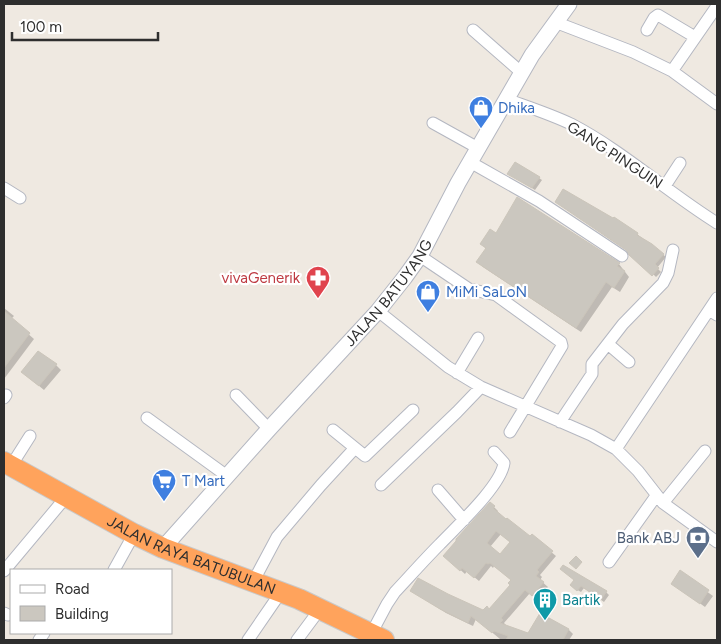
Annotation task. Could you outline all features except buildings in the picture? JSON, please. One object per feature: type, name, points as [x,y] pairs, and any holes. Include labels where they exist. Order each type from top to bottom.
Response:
[{"type":"highway","name":"JALAN RAYA BATUBULAN","points":[[8,464],[134,534],[163,548],[281,592],[377,637]]},
{"type":"street","name":"JALAN BATUYANG","points":[[163,548],[378,311],[420,256],[451,195],[506,99],[540,42],[569,4]]},
{"type":"street","points":[[672,71],[717,6]]},
{"type":"street","points":[[647,30],[654,18],[658,16],[695,37]]},
{"type":"street","points":[[555,22],[633,52],[672,71],[717,104]]},
{"type":"street","points":[[473,30],[522,73]]},
{"type":"street","name":"GANG PINGUIN","points":[[506,99],[570,124],[596,139],[717,223]]},
{"type":"street","points":[[433,123],[478,148]]},
{"type":"street","points":[[470,162],[539,201],[622,256]]},
{"type":"street","points":[[665,186],[680,163]]},
{"type":"street","points":[[4,188],[20,198]]},
{"type":"street","points":[[560,422],[592,374],[592,364],[623,324],[664,283],[673,250]]},
{"type":"street","points":[[420,256],[469,289],[496,295],[561,342],[562,346],[510,432]]},
{"type":"street","points":[[616,449],[713,312],[717,298]]},
{"type":"street","points":[[378,311],[457,372],[481,387],[591,435],[616,449],[638,471],[660,500],[717,542]]},
{"type":"street","points":[[457,372],[478,338]]},
{"type":"street","points":[[608,344],[629,362]]},
{"type":"street","points":[[381,485],[481,387]]},
{"type":"street","points":[[236,395],[269,429]]},
{"type":"street","points":[[333,430],[363,456],[367,456],[413,410]]},
{"type":"street","points":[[148,418],[227,476]]},
{"type":"street","points":[[8,464],[30,436]]},
{"type":"street","points":[[253,582],[277,537],[320,485],[354,448]]},
{"type":"street","points":[[609,562],[660,500],[705,451]]},
{"type":"street","points":[[377,637],[387,604],[484,498],[503,468],[502,461],[494,452]]},
{"type":"street","points":[[438,490],[464,520]]},
{"type":"street","points":[[4,571],[66,497]]},
{"type":"street","points":[[115,569],[134,534]]},
{"type":"street","points":[[248,640],[281,592]]},
{"type":"street","points":[[298,640],[320,609]]},
{"type":"place","name":"Dhika","points":[[481,129]]},
{"type":"place","name":"vivaGenerik","points":[[318,299]]},
{"type":"place","name":"MiMi SaLoN","points":[[428,313]]},
{"type":"place","name":"T Mart","points":[[164,502]]},
{"type":"place","name":"Bank ABJ","points":[[698,559]]},
{"type":"place","name":"Bartik","points":[[545,621]]}]
